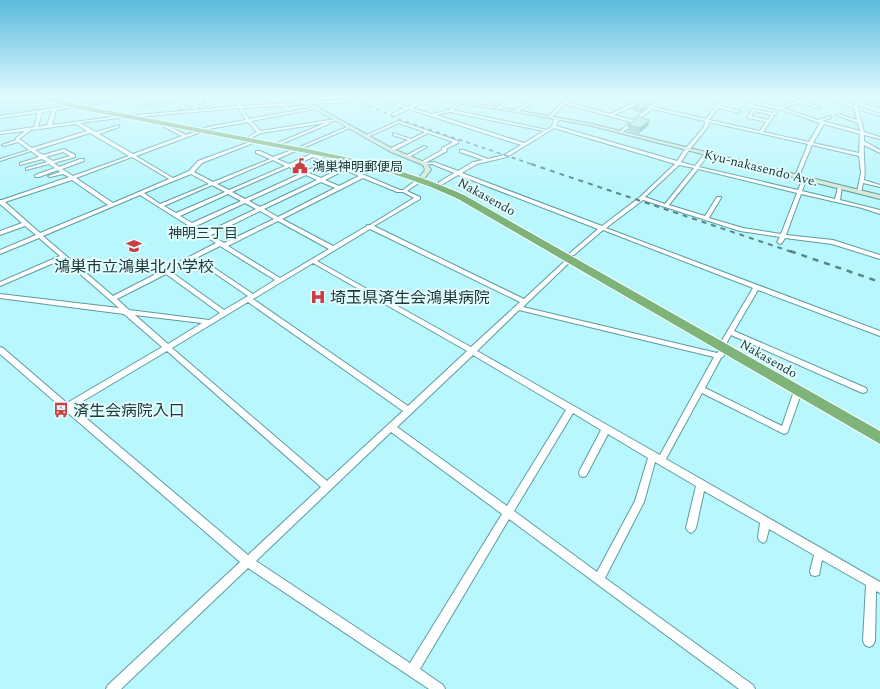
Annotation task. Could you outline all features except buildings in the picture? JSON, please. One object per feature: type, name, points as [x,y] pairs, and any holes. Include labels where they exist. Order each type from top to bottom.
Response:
[{"type":"highway","name":"Nakasendo","points":[[187,128],[280,143],[300,148],[315,154],[369,164],[442,183],[473,198],[722,349],[880,438]]},
{"type":"highway","name":"Nakasendo","points":[[209,128],[253,139],[370,161],[423,178],[571,257]]},
{"type":"highway","name":"Nakasendo","points":[[722,349],[880,431]]},
{"type":"main road","points":[[352,128],[390,150],[424,163],[428,170],[423,178]]},
{"type":"main road","name":"Kyu-nakasendo Ave.","points":[[603,128],[880,197]]},
{"type":"street","points":[[1,133],[41,128]]},
{"type":"street","points":[[85,128],[172,179]]},
{"type":"street","points":[[0,160],[110,128]]},
{"type":"street","points":[[169,128],[185,136]]},
{"type":"street","points":[[0,202],[72,178],[208,128]]},
{"type":"street","points":[[256,128],[260,132]]},
{"type":"street","points":[[0,252],[191,172],[200,162],[253,139],[260,132],[284,128]]},
{"type":"street","points":[[280,143],[316,128]]},
{"type":"street","points":[[161,206],[347,128]]},
{"type":"street","points":[[366,136],[384,128]]},
{"type":"street","points":[[417,128],[456,142],[443,149],[445,150],[424,163]]},
{"type":"street","points":[[473,128],[523,144]]},
{"type":"street","points":[[533,128],[547,131]]},
{"type":"street","points":[[442,183],[475,163],[505,156],[552,128]]},
{"type":"street","points":[[558,128],[678,163],[880,212]]},
{"type":"street","points":[[621,132],[626,128]]},
{"type":"street","points":[[117,687],[247,561],[525,302],[571,257],[603,228],[642,198],[678,163],[687,149],[705,128]]},
{"type":"street","points":[[744,128],[861,155]]},
{"type":"street","points":[[761,132],[764,128]]},
{"type":"street","points":[[797,176],[817,128]]},
{"type":"street","points":[[843,128],[880,138]]},
{"type":"street","points":[[859,192],[863,173],[861,155],[861,128]]},
{"type":"street","points":[[19,141],[17,139],[29,130]]},
{"type":"street","points":[[390,150],[428,132]]},
{"type":"street","points":[[394,134],[411,140]]},
{"type":"street","points":[[4,145],[19,141],[112,205]]},
{"type":"street","points":[[862,142],[880,152]]},
{"type":"street","points":[[407,156],[425,147]]},
{"type":"street","points":[[22,164],[64,150],[73,156],[28,170]]},
{"type":"street","points":[[462,150],[488,160]]},
{"type":"street","points":[[258,152],[339,188]]},
{"type":"street","points":[[67,407],[418,198],[330,162],[315,154],[177,215]]},
{"type":"street","points":[[666,206],[707,154]]},
{"type":"street","points":[[37,176],[82,160]]},
{"type":"street","points":[[193,225],[330,162]]},
{"type":"street","points":[[424,163],[432,163],[880,334]]},
{"type":"street","points":[[208,234],[261,210],[346,168]]},
{"type":"street","points":[[50,176],[64,172]]},
{"type":"street","points":[[191,172],[332,248]]},
{"type":"street","points":[[112,299],[194,257],[278,219],[363,176]]},
{"type":"street","points":[[404,191],[423,178]]},
{"type":"street","points":[[780,242],[805,178]]},
{"type":"street","points":[[861,180],[880,186]]},
{"type":"street","points":[[837,201],[840,187]]},
{"type":"street","points":[[140,193],[208,234],[279,280]]},
{"type":"street","points":[[642,198],[742,230],[833,242],[880,257]]},
{"type":"street","points":[[706,219],[719,198]]},
{"type":"street","points":[[0,202],[326,487]]},
{"type":"street","points":[[0,233],[25,224]]},
{"type":"street","points":[[369,226],[525,302]]},
{"type":"street","points":[[0,284],[63,257]]},
{"type":"street","points":[[194,257],[408,410]]},
{"type":"street","points":[[312,260],[472,351],[876,586],[869,641]]},
{"type":"street","points":[[166,271],[224,313]]},
{"type":"street","points":[[599,580],[639,502],[657,459],[701,389],[730,332],[757,287]]},
{"type":"street","points":[[0,296],[210,322]]},
{"type":"street","points":[[518,308],[722,349]]},
{"type":"street","points":[[730,332],[863,390]]},
{"type":"street","points":[[0,350],[247,561],[439,689]]},
{"type":"street","points":[[701,389],[784,431],[798,391]]},
{"type":"street","points":[[412,671],[509,514],[571,409]]},
{"type":"street","points":[[390,427],[749,689]]},
{"type":"street","points":[[583,473],[606,429]]},
{"type":"street","points":[[691,528],[701,484]]},
{"type":"street","points":[[763,538],[765,521]]},
{"type":"street","points":[[816,571],[819,553]]},
{"type":"railway","points":[[425,128],[534,165]]},
{"type":"railway","points":[[531,164],[792,252]]},
{"type":"railway","points":[[790,251],[880,282]]},
{"type":"place","name":"鴻巣神明郵便局","points":[[300,166]]},
{"type":"place","name":"鴻巣市立鴻巣北小学校","points":[[134,246]]},
{"type":"place","name":"埼玉県済生会鴻巣病院","points":[[318,297]]},
{"type":"place","name":"済生会病院入口","points":[[61,410]]},
{"type":"district","name":"神明三丁目","points":[[203,233]]}]
